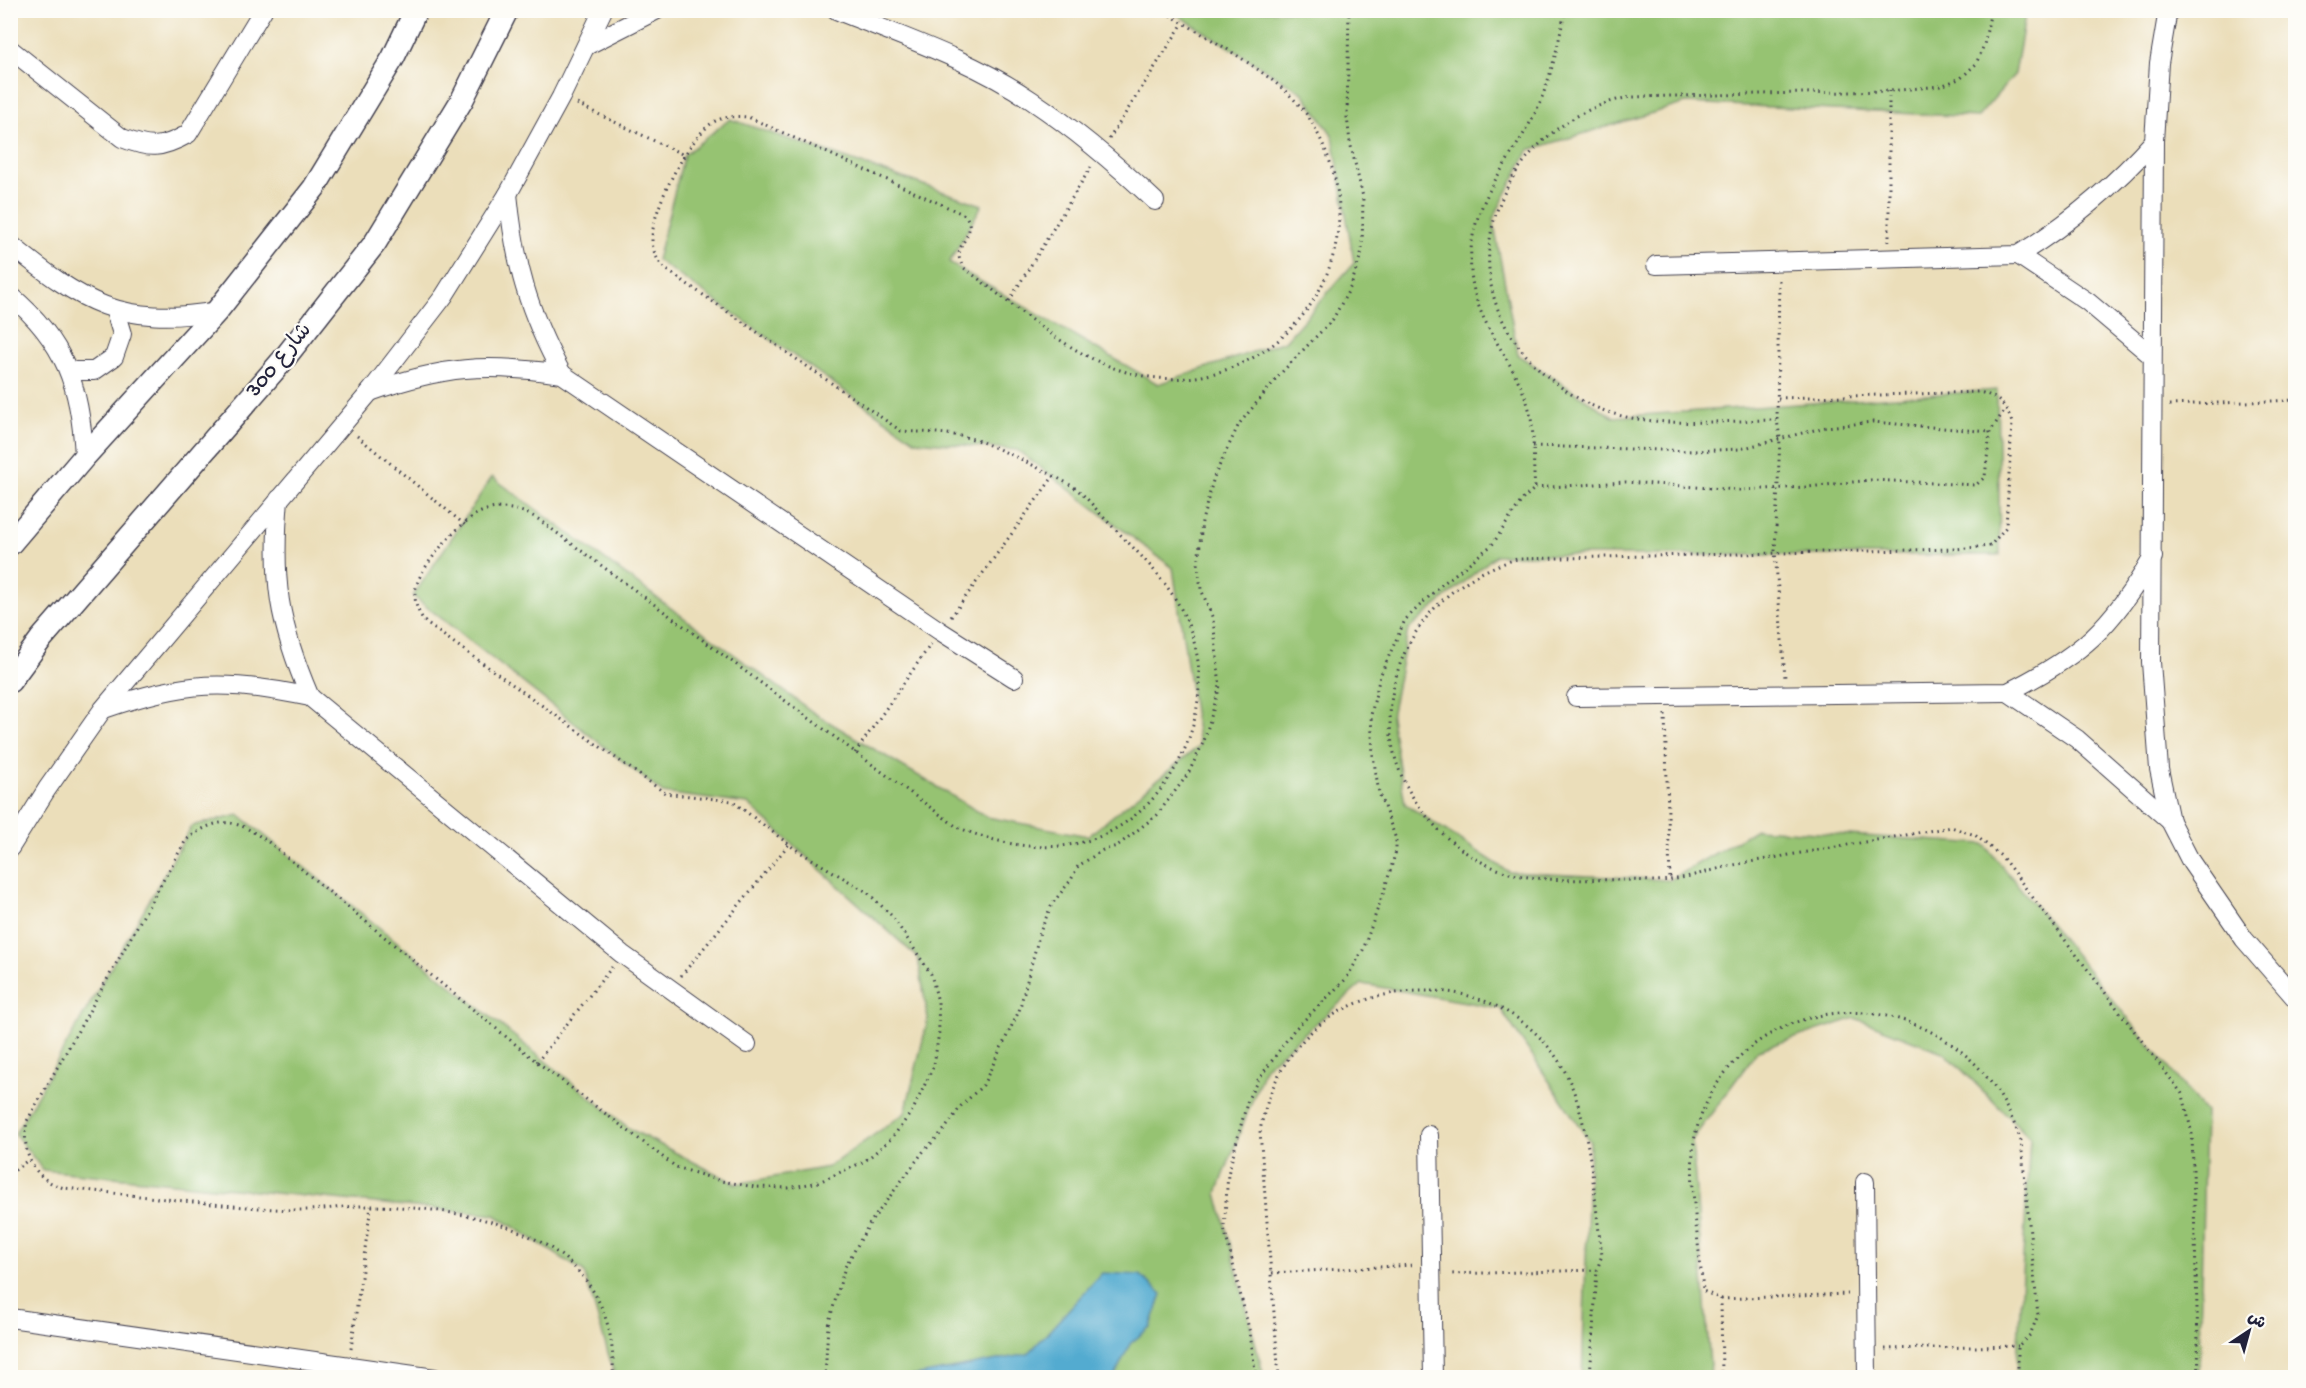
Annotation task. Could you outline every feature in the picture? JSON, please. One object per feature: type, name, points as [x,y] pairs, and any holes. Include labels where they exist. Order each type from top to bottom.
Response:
[{"type":"street","points":[[10,49],[122,138],[144,147],[167,145],[188,134],[263,10]]},
{"type":"street","points":[[10,544],[84,457],[217,311],[314,188],[393,58],[416,10]]},
{"type":"street","name":"شارع 300","points":[[10,681],[41,639],[284,360],[375,243],[462,100],[507,10]]},
{"type":"street","points":[[10,848],[47,789],[103,709],[370,392],[444,296],[508,194],[561,97],[603,10]]},
{"type":"street","points":[[586,46],[657,10]]},
{"type":"street","points":[[836,10],[952,57],[1030,99],[1101,151],[1155,201]]},
{"type":"street","points":[[2168,10],[2159,63],[2154,141],[2151,662],[2153,716],[2159,769],[2170,821],[2216,902],[2295,999]]},
{"type":"street","points":[[1656,265],[2018,255],[2056,232],[2091,205],[2154,141]]},
{"type":"street","points":[[508,194],[513,241],[523,287],[540,332],[562,374]]},
{"type":"street","points":[[10,244],[78,295],[115,311],[146,316],[182,317],[217,311]]},
{"type":"street","points":[[2018,255],[2088,302],[2152,356]]},
{"type":"street","points":[[10,294],[48,333],[70,371],[82,413],[84,457]]},
{"type":"street","points":[[70,371],[94,371],[114,357],[122,334],[115,311]]},
{"type":"street","points":[[370,392],[416,376],[464,368],[514,367],[562,374],[940,631],[1014,678]]},
{"type":"street","points":[[279,499],[275,550],[278,600],[290,650],[310,697],[622,954],[747,1044]]},
{"type":"street","points":[[1576,697],[2008,692],[2054,669],[2094,638],[2127,600],[2153,557]]},
{"type":"street","points":[[103,709],[153,692],[206,684],[258,686],[310,697]]},
{"type":"street","points":[[2008,692],[2077,739],[2170,821]]},
{"type":"street","points":[[2276,974],[2295,972]]},
{"type":"street","points":[[1429,1135],[1433,1377]]},
{"type":"street","points":[[1865,1182],[1867,1377]]},
{"type":"street","points":[[10,1318],[435,1377]]},
{"type":"path","points":[[613,1377],[610,1339],[600,1306],[582,1276],[553,1249],[535,1237],[494,1220],[424,1210],[371,1206],[296,1210],[64,1188],[42,1178],[28,1160],[26,1129],[34,1106],[186,840],[199,830],[220,823],[237,823],[252,829],[537,1062],[676,1167],[721,1181],[771,1188],[804,1186],[850,1170],[879,1150],[903,1124],[928,1080],[939,1032],[935,988],[922,958],[892,916],[867,892],[789,844],[732,801],[666,793],[426,622],[416,603],[417,584],[437,553],[478,513],[503,508],[521,511],[538,519],[957,826],[981,837],[1014,845],[1067,844],[1102,836],[1129,819],[1164,784],[1181,756],[1197,710],[1199,669],[1189,626],[1179,602],[1155,570],[1074,487],[981,442],[941,431],[902,430],[664,268],[654,253],[653,229],[684,155],[700,133],[713,123],[735,116],[754,119],[965,215],[970,221],[970,231],[959,250],[958,260],[964,268],[1090,358],[1144,376],[1178,380],[1218,374],[1262,353],[1289,331],[1311,303],[1323,281],[1335,248],[1338,198],[1326,153],[1310,120],[1295,103],[1263,74],[1162,10]]},
{"type":"path","points":[[825,1377],[828,1325],[845,1267],[870,1223],[923,1152],[961,1106],[983,1085],[1019,1011],[1040,932],[1052,904],[1071,880],[1078,866],[1097,854],[1117,846],[1157,814],[1179,788],[1204,741],[1220,686],[1213,619],[1201,588],[1198,567],[1202,521],[1214,477],[1239,424],[1283,371],[1333,319],[1351,286],[1362,250],[1363,197],[1350,142],[1347,117],[1349,10]]},
{"type":"path","points":[[1535,488],[1532,421],[1522,389],[1489,333],[1476,302],[1471,251],[1478,217],[1491,183],[1538,105],[1565,10]]},
{"type":"path","points":[[1777,420],[1641,420],[1594,407],[1562,387],[1520,347],[1506,327],[1496,305],[1489,256],[1498,209],[1521,165],[1542,140],[1574,116],[1610,101],[1631,97],[1889,91],[1941,86],[1969,72],[1981,55],[1991,10]]},
{"type":"path","points":[[1889,91],[1889,259]]},
{"type":"path","points":[[561,97],[684,155]]},
{"type":"path","points":[[1779,261],[1777,420],[1780,438],[1775,551],[1786,694]]},
{"type":"path","points":[[1778,398],[1979,392],[1999,400],[2006,408],[2012,423],[2008,519],[2001,536],[1990,546],[1954,549],[1775,551],[1517,559],[1502,563],[1458,586],[1433,610],[1412,638],[1398,671],[1390,722],[1396,764],[1408,790],[1424,814],[1458,847],[1501,870],[1546,879],[1670,880],[1713,868],[1951,827],[1976,835],[1995,849],[2183,1095],[2192,1134],[2199,1377]]},
{"type":"path","points":[[2152,405],[2295,400]]},
{"type":"path","points":[[1256,1377],[1250,1333],[1224,1228],[1228,1174],[1248,1099],[1258,1080],[1294,1030],[1346,979],[1363,950],[1385,888],[1396,851],[1396,839],[1379,793],[1373,755],[1371,715],[1380,676],[1405,620],[1440,586],[1492,544],[1522,500],[1535,488],[1625,482],[1701,489],[1778,489],[1871,480],[1976,485],[1985,477],[1990,432],[2006,408]]},
{"type":"path","points":[[1533,446],[1740,449],[1826,427],[1874,422],[1990,432]]},
{"type":"path","points":[[342,423],[465,525]]},
{"type":"path","points":[[855,753],[940,631],[1053,477]]},
{"type":"path","points":[[1665,696],[1670,880]]},
{"type":"path","points":[[671,989],[789,844]]},
{"type":"path","points":[[537,1062],[622,954]]},
{"type":"path","points":[[1866,1294],[1720,1299],[1703,1291],[1692,1151],[1696,1129],[1712,1092],[1726,1072],[1749,1049],[1786,1024],[1819,1015],[1875,1014],[1920,1026],[1959,1049],[1997,1090],[2015,1123],[2021,1142],[2038,1315],[2030,1335],[2018,1346],[1867,1350]]},
{"type":"path","points":[[10,1174],[28,1160]]},
{"type":"path","points":[[349,1366],[371,1206]]},
{"type":"path","points":[[1272,1273],[1431,1264]]},
{"type":"path","points":[[1590,1377],[1597,1270]]},
{"type":"path","points":[[1720,1299],[1722,1377]]},
{"type":"path","points":[[2018,1346],[2018,1377]]},
{"type":"green space","points":[[1171,11],[2026,11],[2015,74],[1978,117],[1686,103],[1529,150],[1493,219],[1518,355],[1613,417],[1997,390],[2000,555],[1496,555],[1408,630],[1391,717],[1405,804],[1509,872],[1670,880],[1756,829],[1984,844],[2205,1112],[2199,1377],[2016,1377],[2030,1138],[1945,1053],[1855,1018],[1758,1050],[1692,1140],[1711,1377],[1582,1377],[1590,1142],[1500,1008],[1362,984],[1265,1067],[1217,1193],[1264,1377],[613,1377],[614,1373],[584,1272],[495,1215],[43,1170],[15,1134],[192,826],[239,815],[630,1129],[736,1184],[828,1167],[905,1113],[928,1019],[918,958],[748,804],[663,793],[413,596],[492,477],[814,713],[987,817],[1088,836],[1199,746],[1173,568],[1017,450],[916,441],[657,260],[684,155],[730,119],[982,205],[949,263],[1158,384],[1285,341],[1354,263],[1333,136],[1303,93]]},
{"type":"water","points":[[1102,1273],[1140,1275],[1162,1294],[1151,1326],[1130,1344],[1114,1377],[909,1377],[1028,1354]]}]
